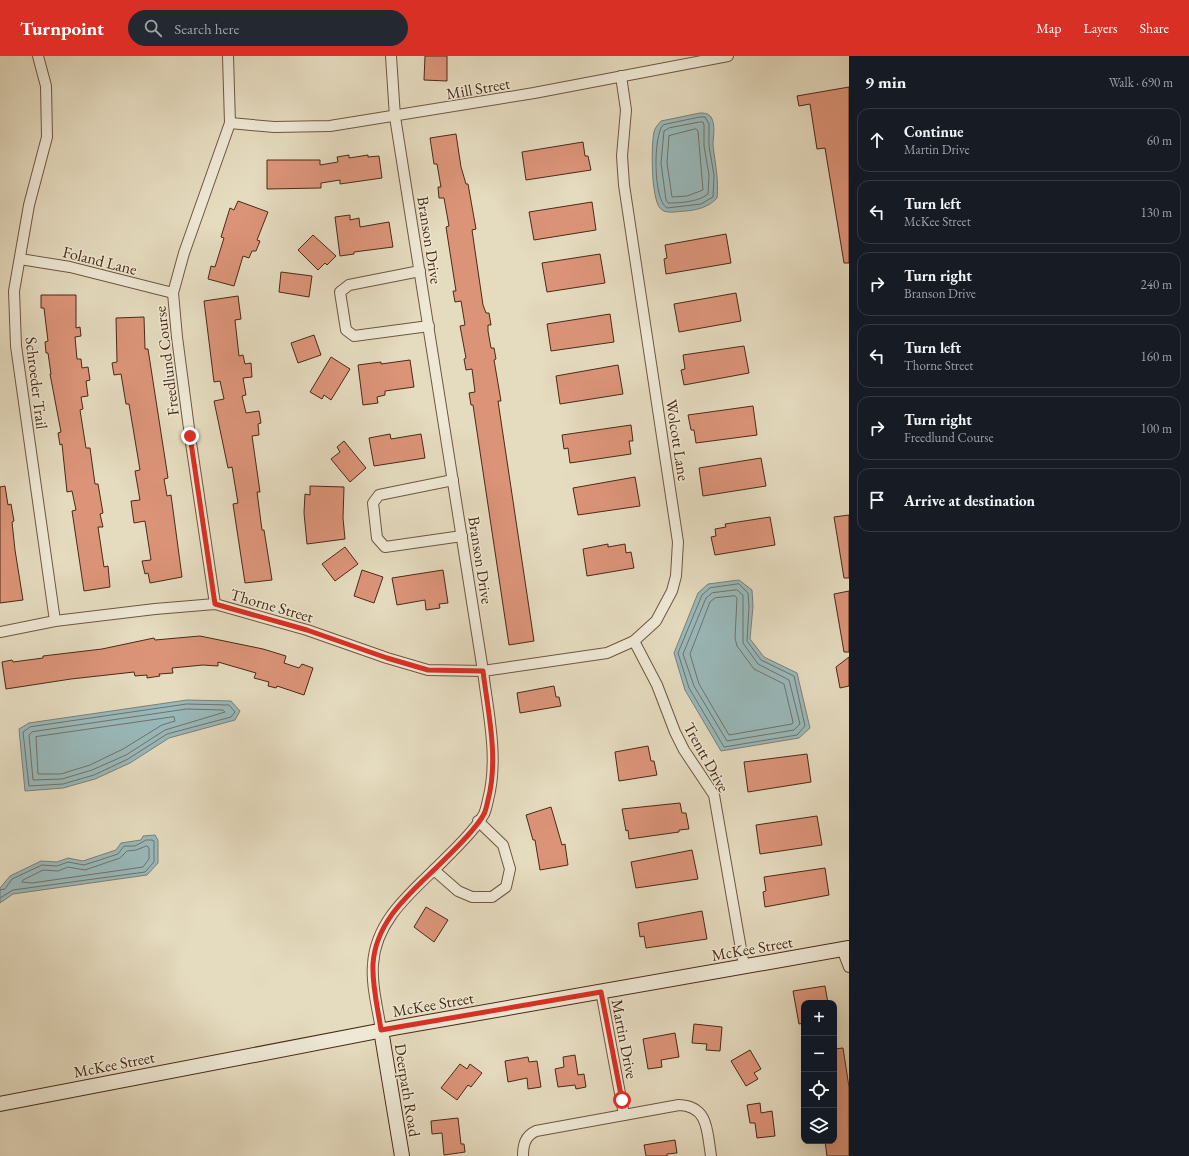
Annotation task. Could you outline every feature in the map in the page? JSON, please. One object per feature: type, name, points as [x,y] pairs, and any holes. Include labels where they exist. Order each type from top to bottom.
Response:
[{"type":"street","name":"Schroeder Trail","points":[[38,56],[46,86],[47,137],[29,205],[14,291],[16,346],[56,621]]},
{"type":"street","points":[[228,56],[230,123]]},
{"type":"street","name":"Branson Drive","points":[[381,1030],[374,984],[373,964],[376,949],[390,916],[484,814],[493,782],[493,754],[483,671],[395,117],[391,56]]},
{"type":"street","name":"Mill Street","points":[[230,123],[274,127],[330,126],[395,117],[728,56]]},
{"type":"street","name":"Wolcott Lane","points":[[483,671],[606,653],[634,641],[656,621],[672,592],[676,576],[678,542],[624,185],[622,156],[626,110],[621,76]]},
{"type":"street","name":"Freedlund Course","points":[[215,604],[188,421],[173,293],[184,253],[230,123]]},
{"type":"street","name":"Foland Lane","points":[[20,259],[70,267],[173,293]]},
{"type":"street","points":[[420,271],[349,285],[340,292],[346,330],[354,336],[429,326]]},
{"type":"street","points":[[453,480],[379,495],[373,503],[377,538],[385,547],[462,536]]},
{"type":"street","name":"Thorne Street","points":[[0,632],[56,621],[155,609],[215,604],[307,630],[387,658],[428,670],[483,671]]},
{"type":"street","name":"Trentt Drive","points":[[634,641],[655,680],[675,732],[684,750],[714,795],[744,966]]},
{"type":"street","points":[[434,870],[458,891],[472,897],[492,896],[506,887],[510,869],[503,845],[478,821]]},
{"type":"street","points":[[845,949],[849,967]]},
{"type":"street","name":"McKee Street","points":[[0,1104],[381,1030],[845,949]]},
{"type":"street","name":"Martin Drive","points":[[601,992],[624,1115]]},
{"type":"street","name":"Deerpath Road","points":[[381,1030],[402,1156]]},
{"type":"street","points":[[523,1156],[525,1139],[531,1134],[539,1131],[679,1105],[688,1105],[697,1109],[702,1116],[705,1124],[710,1156]]},
{"type":"water","points":[[700,113],[709,115],[713,120],[713,145],[717,178],[717,198],[707,206],[690,211],[668,212],[662,210],[657,202],[653,183],[652,148],[654,130],[661,121]]},
{"type":"water","points":[[739,580],[752,590],[753,606],[750,639],[764,657],[797,673],[810,728],[799,738],[721,751],[685,690],[674,653],[698,593],[708,584]]},
{"type":"water","points":[[187,700],[231,701],[240,711],[235,720],[169,738],[130,763],[95,779],[63,788],[25,791],[19,729],[29,723]]},
{"type":"water","points":[[155,835],[158,840],[158,863],[147,875],[13,894],[0,903],[0,888],[10,876],[41,861],[57,862],[68,858],[83,861],[116,850],[121,843],[141,840],[143,836]]},
{"type":"building","points":[[425,56],[447,56],[447,81],[424,80]]},
{"type":"building","points":[[849,87],[849,263],[844,263],[825,148],[817,149],[810,104],[799,106],[797,96]]},
{"type":"building","points":[[456,134],[461,167],[466,184],[468,184],[476,229],[472,230],[483,305],[486,313],[489,313],[491,325],[488,325],[488,331],[491,348],[494,348],[496,359],[494,360],[501,401],[498,401],[534,641],[509,645],[473,405],[471,405],[469,393],[475,392],[472,369],[466,370],[464,359],[466,358],[460,326],[465,325],[461,301],[455,302],[453,291],[456,291],[446,227],[449,226],[444,198],[439,198],[438,187],[441,187],[437,164],[434,164],[430,138]]},
{"type":"building","points":[[583,142],[585,156],[588,156],[591,170],[526,180],[522,152]]},
{"type":"building","points":[[349,155],[349,158],[368,155],[368,157],[379,156],[382,178],[340,184],[340,180],[321,183],[321,188],[267,189],[267,160],[320,160],[320,165],[338,162],[337,157]]},
{"type":"building","points":[[238,201],[268,212],[257,240],[260,241],[256,251],[252,251],[249,258],[243,256],[234,286],[208,279],[211,266],[215,267],[224,238],[221,237],[230,208],[234,210]]},
{"type":"building","points":[[592,202],[596,230],[534,240],[529,212]]},
{"type":"building","points":[[350,215],[350,220],[359,218],[360,227],[389,222],[393,247],[354,252],[354,254],[340,256],[335,217]]},
{"type":"building","points":[[726,234],[731,263],[666,274],[664,259],[667,258],[665,245]]},
{"type":"building","points":[[313,235],[336,256],[327,265],[325,263],[318,270],[298,250]]},
{"type":"building","points":[[600,254],[605,283],[547,292],[542,263]]},
{"type":"building","points":[[281,272],[312,276],[309,297],[279,292]]},
{"type":"building","points":[[736,293],[741,321],[679,332],[674,304]]},
{"type":"building","points":[[41,295],[76,295],[76,328],[80,327],[81,336],[75,337],[77,359],[81,359],[82,368],[88,367],[90,380],[86,381],[88,396],[81,397],[83,409],[80,410],[86,448],[90,448],[95,484],[98,484],[103,513],[100,514],[103,527],[98,527],[104,567],[108,566],[110,587],[84,591],[72,511],[76,510],[72,491],[67,492],[62,444],[60,445],[58,433],[61,432],[50,374],[48,353],[46,353],[45,342],[48,341],[44,308],[41,308]]},
{"type":"building","points":[[238,296],[241,319],[235,320],[239,356],[243,355],[245,364],[251,363],[252,377],[243,378],[246,395],[242,396],[246,413],[259,411],[261,423],[258,424],[259,435],[252,436],[260,492],[257,492],[262,530],[264,530],[272,580],[245,583],[233,504],[238,503],[232,467],[228,468],[214,401],[224,399],[220,381],[214,382],[204,301]]},
{"type":"building","points":[[610,314],[614,342],[551,351],[547,324]]},
{"type":"building","points":[[144,317],[145,349],[148,349],[168,478],[164,479],[167,496],[171,495],[182,577],[150,583],[148,573],[145,574],[142,561],[151,560],[145,521],[134,523],[131,501],[140,500],[135,471],[140,470],[129,404],[126,404],[121,374],[114,375],[112,363],[117,362],[116,318]]},
{"type":"building","points":[[314,335],[321,355],[298,363],[291,343]]},
{"type":"building","points":[[744,346],[749,373],[684,385],[681,370],[685,369],[683,355]]},
{"type":"building","points":[[331,357],[350,369],[331,400],[324,395],[322,399],[310,392]]},
{"type":"building","points":[[410,360],[414,387],[385,391],[385,395],[377,397],[378,403],[363,405],[358,365],[381,362],[381,364]]},
{"type":"building","points":[[618,365],[623,394],[560,404],[556,376]]},
{"type":"building","points":[[753,406],[757,435],[696,443],[694,430],[691,430],[688,415]]},
{"type":"building","points":[[631,425],[633,441],[629,441],[631,454],[570,463],[568,448],[564,449],[562,435]]},
{"type":"building","points":[[390,434],[391,439],[421,434],[425,458],[374,466],[369,438]]},
{"type":"building","points":[[344,441],[366,468],[350,482],[331,459],[340,452],[337,447]]},
{"type":"building","points":[[761,458],[766,486],[703,496],[699,468]]},
{"type":"building","points":[[635,477],[640,506],[578,515],[573,488]]},
{"type":"building","points":[[5,486],[8,505],[11,504],[14,521],[12,522],[15,550],[23,600],[0,603],[0,487]]},
{"type":"building","points":[[310,486],[344,487],[343,518],[345,539],[307,544],[304,513],[305,494],[310,495]]},
{"type":"building","points":[[849,515],[849,578],[844,578],[834,517]]},
{"type":"building","points":[[770,517],[775,545],[715,555],[711,537],[716,536],[715,529],[726,527],[725,524]]},
{"type":"building","points":[[608,544],[608,547],[625,544],[626,553],[631,552],[634,568],[587,576],[583,549]]},
{"type":"building","points":[[345,547],[358,564],[335,581],[322,564]]},
{"type":"building","points":[[362,570],[383,577],[374,603],[354,596]]},
{"type":"building","points":[[443,570],[448,603],[439,604],[440,608],[426,610],[425,600],[397,605],[392,578]]},
{"type":"building","points":[[849,591],[849,652],[844,652],[834,594]]},
{"type":"building","points":[[200,636],[263,649],[286,656],[284,663],[299,668],[302,664],[313,668],[304,695],[277,686],[276,688],[268,686],[269,682],[254,678],[256,673],[218,662],[218,666],[203,665],[172,668],[173,673],[159,674],[160,676],[147,678],[147,675],[135,676],[134,672],[71,679],[6,689],[2,662],[12,660],[13,662],[43,658],[43,656],[102,649],[154,638],[155,640]]},
{"type":"building","points":[[849,657],[849,686],[840,688],[836,667]]},
{"type":"building","points":[[554,686],[556,697],[559,697],[561,706],[520,713],[517,693]]},
{"type":"building","points":[[648,746],[651,761],[654,761],[657,775],[619,781],[615,752]]},
{"type":"building","points":[[807,754],[811,782],[748,792],[744,762]]},
{"type":"building","points":[[680,803],[682,813],[686,813],[689,829],[679,830],[679,832],[629,839],[622,809]]},
{"type":"building","points":[[551,807],[562,845],[565,844],[568,865],[540,870],[535,840],[533,840],[526,815]]},
{"type":"building","points":[[817,816],[822,845],[760,854],[756,825]]},
{"type":"building","points":[[692,850],[698,879],[636,888],[631,862]]},
{"type":"building","points":[[825,868],[829,895],[765,907],[763,892],[766,891],[764,877]]},
{"type":"building","points":[[426,907],[448,920],[434,942],[414,927]]},
{"type":"building","points":[[702,911],[707,939],[646,948],[644,936],[640,937],[638,923]]},
{"type":"building","points":[[825,986],[827,1000],[801,1000],[801,1024],[799,1024],[793,991]]},
{"type":"building","points":[[694,1024],[722,1027],[720,1051],[706,1050],[707,1044],[692,1043]]},
{"type":"building","points":[[675,1033],[679,1057],[661,1060],[662,1067],[648,1069],[643,1039]]},
{"type":"building","points":[[843,1048],[849,1087],[849,1156],[827,1156],[825,1144],[837,1144],[837,1049]]},
{"type":"building","points":[[750,1050],[761,1069],[754,1073],[758,1079],[746,1086],[731,1061]]},
{"type":"building","points":[[575,1055],[578,1075],[584,1074],[586,1087],[576,1089],[575,1085],[558,1087],[555,1069],[564,1067],[563,1057]]},
{"type":"building","points":[[528,1057],[529,1062],[537,1061],[541,1087],[528,1089],[527,1078],[508,1082],[505,1061]]},
{"type":"building","points":[[460,1064],[467,1069],[470,1064],[482,1073],[471,1087],[468,1085],[457,1100],[441,1088]]},
{"type":"building","points":[[760,1103],[761,1113],[772,1111],[775,1136],[757,1138],[755,1123],[750,1123],[747,1105]]},
{"type":"building","points":[[458,1118],[461,1144],[464,1144],[465,1152],[444,1155],[442,1133],[432,1134],[431,1121]]},
{"type":"building","points":[[675,1140],[677,1153],[667,1154],[667,1156],[646,1156],[644,1145]]},
{"type":"route","points":[[190,436],[215,604],[307,630],[387,658],[428,670],[457,672],[483,671],[493,754],[493,782],[484,814],[457,847],[406,897],[390,916],[381,933],[373,964],[374,984],[381,1030],[601,992],[622,1100]]}]
